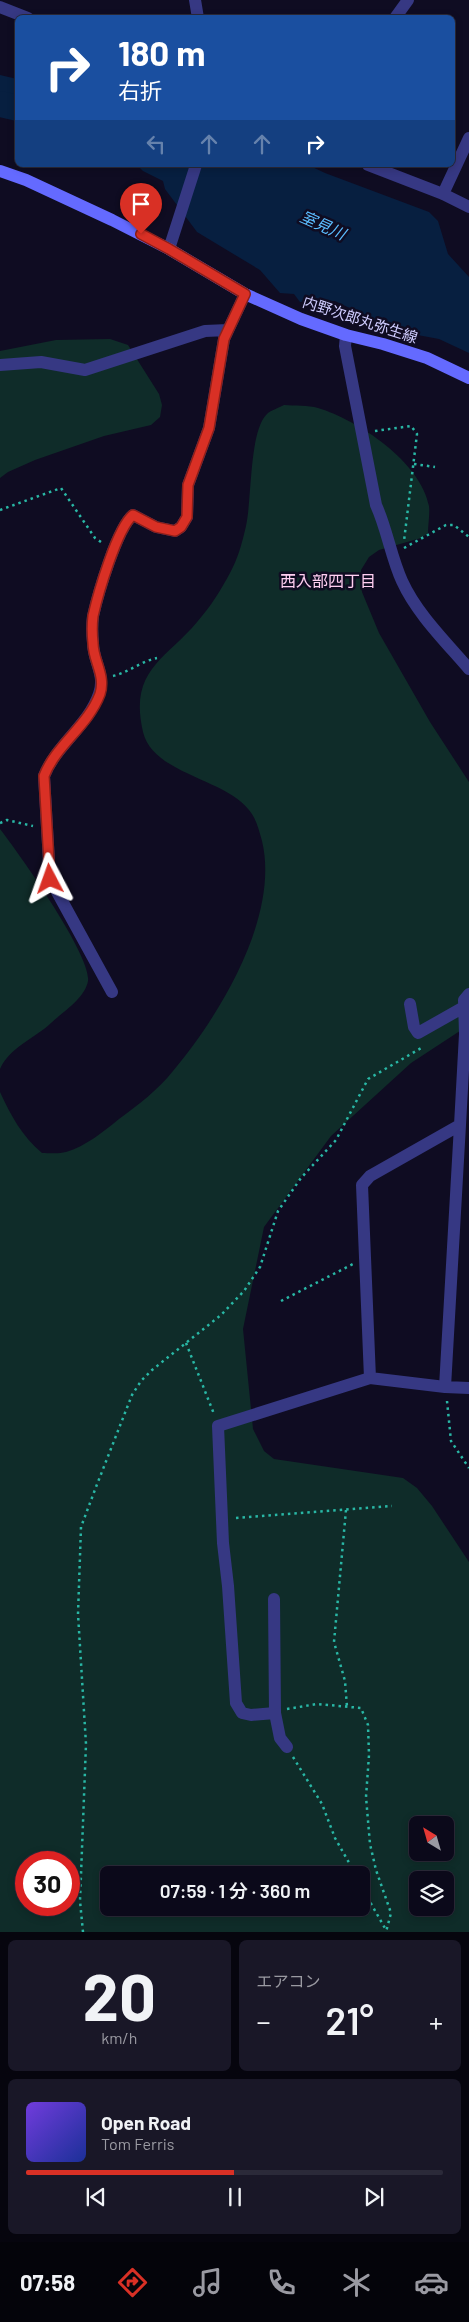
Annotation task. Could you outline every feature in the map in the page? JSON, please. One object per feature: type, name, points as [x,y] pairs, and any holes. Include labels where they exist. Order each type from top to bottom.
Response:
[{"type":"main road","name":"内野次郎丸弥生線","points":[[0,171],[26,180],[171,244],[245,294],[301,319],[346,335],[427,358],[469,378]]},
{"type":"street","points":[[196,0],[198,15]]},
{"type":"street","points":[[397,15],[408,0]]},
{"type":"street","points":[[0,7],[20,15]]},
{"type":"street","points":[[442,194],[469,138]]},
{"type":"street","points":[[171,244],[195,167]]},
{"type":"street","points":[[373,167],[442,194],[469,207]]},
{"type":"street","points":[[112,992],[50,879],[44,776],[48,766],[78,731],[100,694],[102,678],[92,646],[93,617],[114,548],[126,520],[133,515],[156,527],[175,531],[181,527],[187,517],[188,485],[209,428],[219,361],[228,330],[245,294]]},
{"type":"street","points":[[0,365],[41,362],[85,370],[205,331],[228,330]]},
{"type":"street","points":[[346,335],[345,346],[376,505],[398,551],[401,579],[410,597],[469,669]]},
{"type":"street","points":[[445,1387],[460,1124],[464,1000],[469,994]]},
{"type":"street","points":[[410,1004],[414,1027],[418,1033],[464,1007]]},
{"type":"street","points":[[370,1378],[362,1184],[370,1176],[460,1124]]},
{"type":"street","points":[[275,1713],[250,1715],[242,1713],[236,1704],[222,1519],[218,1426],[370,1378],[469,1388]]},
{"type":"street","points":[[274,1599],[275,1713],[280,1738],[287,1747]]},
{"type":"path","points":[[362,433],[412,426],[417,434],[414,464],[398,551]]},
{"type":"path","points":[[414,464],[435,467]]},
{"type":"path","points":[[0,510],[61,488],[95,538],[114,548]]},
{"type":"path","points":[[398,551],[446,525],[454,525],[469,537]]},
{"type":"path","points":[[102,678],[129,671],[149,659],[158,658]]},
{"type":"path","points":[[0,823],[7,820],[47,828]]},
{"type":"path","points":[[83,1932],[80,1901],[86,1744],[78,1614],[81,1527],[132,1395],[141,1381],[152,1370],[221,1315],[244,1291],[260,1267],[278,1211],[301,1178],[336,1140],[368,1079],[428,1044]]},
{"type":"path","points":[[281,1301],[366,1257]]},
{"type":"path","points":[[186,1343],[218,1426]]},
{"type":"path","points":[[445,1387],[451,1441],[469,1468]]},
{"type":"path","points":[[222,1519],[392,1506]]},
{"type":"path","points":[[346,1510],[334,1642],[345,1681],[347,1707]]},
{"type":"path","points":[[275,1713],[298,1706],[318,1704],[361,1708],[368,1725],[369,1755],[366,1797],[369,1835],[376,1870],[391,1913],[386,1931]]},
{"type":"path","points":[[287,1747],[322,1804],[335,1838],[351,1866]]},
{"type":"path","points":[[370,1902],[386,1931]]},
{"type":"green space","points":[[110,339],[128,345],[159,394],[162,405],[160,417],[151,425],[104,436],[35,460],[8,472],[0,478],[0,351],[56,340]]},
{"type":"green space","points":[[284,405],[310,406],[351,422],[386,445],[414,474],[424,490],[429,506],[428,533],[421,538],[379,550],[369,557],[361,570],[362,592],[379,633],[430,722],[469,782],[469,1025],[411,1063],[331,1136],[264,1227],[243,1329],[253,1429],[264,1451],[274,1459],[403,1478],[417,1488],[432,1506],[469,1562],[469,1932],[0,1932],[0,1092],[18,1125],[42,1153],[63,1153],[80,1146],[100,1134],[140,1103],[167,1078],[209,1022],[227,993],[242,963],[254,932],[262,901],[265,870],[262,841],[257,824],[249,810],[238,799],[174,767],[160,757],[149,746],[143,732],[140,710],[141,693],[146,678],[154,666],[206,611],[233,567],[246,526],[257,435],[261,423],[271,411]]},
{"type":"green space","points":[[0,829],[67,928],[86,968],[88,981],[83,993],[73,1004],[44,1029],[16,1049],[4,1061],[0,1069]]},
{"type":"water","points":[[0,75],[15,79],[15,103],[0,100]]},
{"type":"water","points":[[139,167],[312,167],[429,212],[438,221],[448,254],[469,277],[469,353],[439,339],[364,325],[360,313],[335,301],[300,302],[294,294],[280,293],[260,270],[197,232],[165,189],[163,181]]},
{"type":"waterway","name":"室見川","points":[[0,104],[15,107]]},
{"type":"district","name":"西入部四丁目","points":[[328,581]]},
{"type":"route","points":[[50,879],[44,776],[48,766],[78,731],[100,694],[102,678],[92,646],[93,617],[116,540],[126,520],[133,515],[156,527],[175,531],[181,527],[187,517],[188,485],[209,428],[224,339],[245,294],[141,234]]}]
